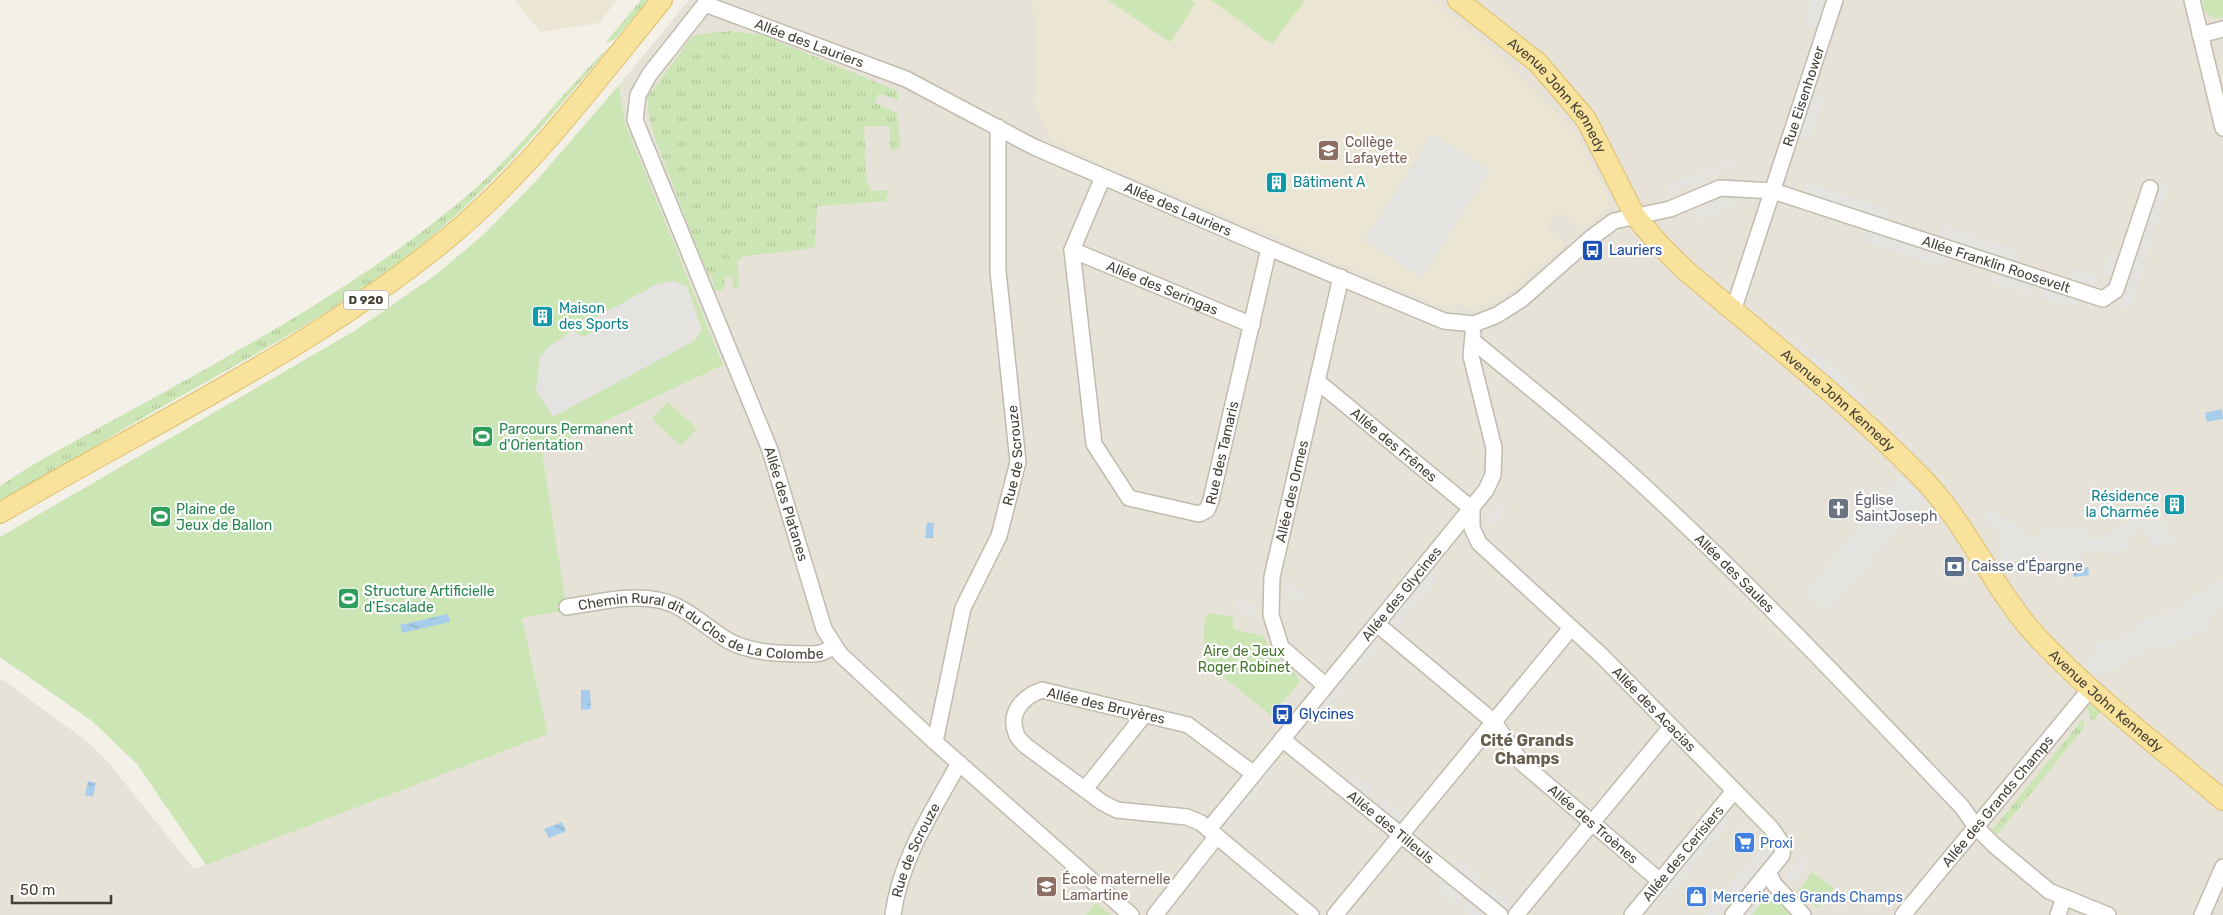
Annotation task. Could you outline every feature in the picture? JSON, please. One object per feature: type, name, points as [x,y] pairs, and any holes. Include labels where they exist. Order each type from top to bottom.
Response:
[{"type":"main road","name":"D 920","points":[[0,513],[288,348],[381,289],[450,236],[500,189],[551,136],[662,0]]},
{"type":"main road","name":"Avenue John Kennedy","points":[[1458,0],[1538,63],[1586,119],[1636,216],[1658,243],[1685,270],[1876,433],[1922,477],[1954,518],[2012,607],[2039,639],[2091,688],[2223,800]]},
{"type":"street","name":"Rue Eisenhower","points":[[1733,310],[1835,0]]},
{"type":"street","points":[[2192,0],[2223,128]]},
{"type":"street","name":"Allée des Lauriers","points":[[705,4],[906,79],[1034,147],[1444,321],[1474,324],[1497,315],[1522,300],[1590,238],[1614,221],[1636,216]]},
{"type":"street","name":"Allée des Platanes","points":[[705,4],[649,75],[638,95],[636,120],[770,450],[824,629],[834,647],[935,742],[1131,915]]},
{"type":"street","points":[[2200,35],[2223,30]]},
{"type":"street","name":"Rue de Scrouze","points":[[935,742],[963,608],[999,536],[1018,462],[998,271],[998,127]]},
{"type":"street","name":"Rue des Tamaris","points":[[1103,177],[1072,250],[1094,444],[1128,498],[1199,514],[1207,510],[1211,500],[1269,248]]},
{"type":"street","points":[[1636,216],[1670,208],[1720,188],[1773,191]]},
{"type":"street","name":"Allée Franklin Roosevelt","points":[[1773,191],[2103,299],[2116,290],[2150,188]]},
{"type":"street","name":"Allée des Seringas","points":[[1072,250],[1252,325]]},
{"type":"street","name":"Allée des Ormes","points":[[1326,686],[1281,647],[1270,615],[1272,577],[1341,277]]},
{"type":"street","name":"Allée des Glycines","points":[[1155,915],[1254,774],[1486,490],[1493,475],[1494,448],[1472,356],[1474,324]]},
{"type":"street","name":"Allée des Saules","points":[[1473,341],[1631,474],[1706,545],[1804,643],[1962,807],[1976,827],[1994,845],[2049,891],[2108,915]]},
{"type":"street","name":"Allée des Frênes","points":[[1316,381],[1472,509]]},
{"type":"street","name":"Allée des Acacias","points":[[1472,509],[1472,528],[1479,543],[1571,628],[1671,727],[1771,828],[1783,845],[1782,855],[1733,915]]},
{"type":"street","name":"Chemin Rural dit du Clos de La Colombe","points":[[567,607],[630,598],[659,600],[685,610],[728,640],[750,649],[813,654],[821,653],[834,647]]},
{"type":"street","name":"Allée des Troènes","points":[[1377,624],[1494,722],[1522,764],[1660,881]]},
{"type":"street","points":[[1335,915],[1571,628]]},
{"type":"street","name":"Allée des Grands Champs","points":[[1902,915],[2091,688]]},
{"type":"street","name":"Allée des Bruyères","points":[[1254,774],[1188,725],[1145,714],[1042,690],[1029,694],[1020,703],[1014,718],[1016,734],[1026,746],[1085,790],[1117,810],[1187,817],[1201,823],[1311,915]]},
{"type":"street","points":[[1085,790],[1145,714]]},
{"type":"street","points":[[1516,915],[1671,727]]},
{"type":"street","name":"Allée des Tilleuls","points":[[1282,739],[1500,915]]},
{"type":"street","name":"Rue de Scrouze","points":[[893,915],[894,901],[907,859],[959,763]]},
{"type":"street","name":"Allée des Cerisiers","points":[[1632,915],[1734,791]]},
{"type":"street","points":[[2202,915],[2223,867]]},
{"type":"street","points":[[1768,872],[1774,884],[1803,915]]},
{"type":"street","points":[[2058,915],[2064,898]]},
{"type":"shaded area","points":[[515,0],[617,0],[599,23],[540,32]]},
{"type":"shaded area","points":[[689,0],[2202,0],[2205,12],[2215,19],[2223,17],[2223,915],[0,915],[0,678],[88,742],[107,761],[194,869],[548,734],[522,617],[567,610],[542,451],[723,365],[625,123],[619,85]]},
{"type":"shaded area","name":"Collège Lafayette","points":[[1032,0],[1431,0],[1508,64],[1575,133],[1609,196],[1607,208],[1581,231],[1560,212],[1546,226],[1565,243],[1512,290],[1487,304],[1468,308],[1453,302],[1454,308],[1442,306],[1096,162],[1050,138],[1034,102],[1036,32]]},
{"type":"shaded area","points":[[1811,0],[1826,0],[1817,28],[1804,24]]},
{"type":"shaded area","points":[[1811,95],[1824,99],[1809,141],[1797,137]]},
{"type":"shaded area","points":[[1432,134],[1490,170],[1422,278],[1364,241]]},
{"type":"shaded area","points":[[1728,161],[1741,163],[1739,172],[1729,170],[1721,172],[1670,193],[1667,185]]},
{"type":"shaded area","points":[[1807,183],[1893,211],[1889,222],[1803,194]]},
{"type":"shaded area","points":[[2157,183],[2168,187],[2129,311],[2118,307]]},
{"type":"shaded area","points":[[1732,194],[1736,204],[1697,222],[1692,212]]},
{"type":"shaded area","points":[[1942,225],[2021,252],[2018,263],[1938,236]]},
{"type":"shaded area","points":[[1866,231],[1948,258],[1945,268],[1862,241]]},
{"type":"shaded area","points":[[2109,252],[2118,255],[2112,277],[2102,274]]},
{"type":"shaded area","points":[[2074,268],[2098,277],[2095,286],[2070,278]]},
{"type":"shaded area","points":[[1995,273],[2034,285],[2031,295],[1992,283]]},
{"type":"shaded area","points":[[673,281],[687,286],[702,329],[694,341],[553,417],[536,391],[540,357],[548,347],[573,330],[583,337],[599,329],[593,319],[657,284]]},
{"type":"shaded area","points":[[2044,288],[2079,299],[2075,309],[2041,298]]},
{"type":"shaded area","points":[[1797,337],[1871,400],[1865,408],[1791,345]]},
{"type":"shaded area","points":[[1901,474],[1928,500],[1906,520],[1828,612],[1804,593]]},
{"type":"shaded area","points":[[1501,499],[1507,506],[1491,527],[1485,520]]},
{"type":"shaded area","points":[[1986,512],[1997,512],[2033,538],[2040,538],[2041,529],[2091,530],[2090,539],[2096,540],[2142,514],[2164,522],[2175,544],[2153,548],[2143,529],[2128,537],[2131,544],[2111,557],[2104,549],[2084,551],[2084,559],[2001,560],[2002,538],[1999,532],[1987,523]]},
{"type":"shaded area","points":[[1428,570],[1437,578],[1419,601],[1409,593]]},
{"type":"shaded area","points":[[2223,578],[2223,608],[2210,616],[2212,627],[2165,648],[2148,650],[2098,678],[2083,664],[2095,655],[2092,646],[2138,628],[2137,622],[2173,609]]},
{"type":"shaded area","points":[[1290,582],[1306,594],[1299,603],[1284,591]]},
{"type":"shaded area","points":[[1407,597],[1416,605],[1397,627],[1388,620]]},
{"type":"shaded area","points":[[1237,600],[1256,605],[1254,615],[1234,610]]},
{"type":"shaded area","points":[[1373,638],[1381,645],[1360,671],[1352,665]]},
{"type":"shaded area","points":[[1346,669],[1354,675],[1322,715],[1314,709]]},
{"type":"shaded area","points":[[1268,762],[1276,769],[1232,822],[1224,815]]},
{"type":"shaded area","points":[[1353,773],[1374,790],[1368,798],[1347,781]]},
{"type":"shaded area","points":[[1383,799],[1406,817],[1400,825],[1377,806]]},
{"type":"shaded area","points":[[1725,811],[1733,817],[1667,898],[1659,891]]},
{"type":"shaded area","points":[[1763,846],[1771,852],[1718,915],[1705,915]]},
{"type":"shaded area","points":[[1800,857],[1808,863],[1793,883],[1785,877]]},
{"type":"shaded area","points":[[1457,859],[1480,877],[1473,885],[1451,867]]},
{"type":"shaded area","points":[[1440,880],[1463,897],[1456,905],[1434,888]]},
{"type":"shaded area","points":[[1485,882],[1516,907],[1510,914],[1479,889]]},
{"type":"shaded area","points":[[1755,895],[1762,902],[1751,915],[1739,915]]},
{"type":"shaded area","points":[[1468,902],[1484,915],[1469,915],[1462,910]]},
{"type":"green space","points":[[641,0],[649,0],[614,40],[605,43]]},
{"type":"green space","points":[[1108,0],[1190,0],[1195,4],[1170,42]]},
{"type":"green space","points":[[1211,0],[1305,0],[1272,44]]},
{"type":"green space","points":[[2202,0],[2223,0],[2223,17],[2215,19],[2205,12]]},
{"type":"green space","points":[[732,31],[763,35],[897,91],[898,100],[879,93],[875,103],[897,113],[901,146],[891,152],[889,126],[864,126],[867,185],[870,185],[871,191],[888,190],[886,201],[817,206],[815,247],[743,256],[742,259],[737,260],[739,287],[736,290],[733,288],[732,277],[725,278],[724,289],[715,291],[712,276],[709,276],[698,250],[653,133],[649,115],[648,96],[692,37],[701,34]]},
{"type":"green space","points":[[612,44],[548,120],[481,192],[402,260],[307,324],[130,425],[0,503],[0,486],[31,466],[312,307],[366,272],[418,234],[488,177]]},
{"type":"green space","points":[[619,85],[625,123],[723,365],[542,451],[567,610],[522,618],[548,734],[206,865],[137,764],[92,721],[0,657],[0,537],[356,330],[434,276],[482,236],[537,180]]},
{"type":"green space","points":[[668,402],[697,429],[681,446],[652,419]]},
{"type":"green space","name":"Aire de Jeux Roger Robinet","points":[[1207,613],[1233,617],[1233,629],[1263,636],[1271,652],[1298,676],[1299,683],[1271,716],[1203,660],[1204,628]]},
{"type":"green space","points":[[2097,702],[2104,708],[2093,721],[2090,718],[2087,706]]},
{"type":"green space","points":[[2083,719],[2085,723],[2083,729],[1997,835],[1992,830]]},
{"type":"green space","points":[[1812,872],[1834,888],[1818,908],[1797,892]]},
{"type":"green space","points":[[1769,898],[1779,903],[1790,915],[1751,915],[1762,902]]},
{"type":"green space","points":[[1096,903],[1111,915],[1086,915]]},
{"type":"water","points":[[2222,409],[2223,419],[2207,422],[2205,413]]},
{"type":"water","points":[[927,522],[934,523],[933,538],[925,538]]},
{"type":"water","points":[[2088,567],[2089,575],[2074,577],[2073,569]]},
{"type":"water","points":[[448,614],[450,622],[402,633],[400,625]]},
{"type":"water","points":[[581,690],[590,690],[591,709],[581,710]]},
{"type":"water","points":[[88,781],[96,783],[93,797],[85,795]]},
{"type":"water","points":[[562,822],[566,831],[549,838],[544,829]]},
{"type":"place","name":"Collège Lafayette","points":[[1329,150]]},
{"type":"place","name":"Bâtiment A","points":[[1277,182]]},
{"type":"place","name":"Lauriers","points":[[1593,250]]},
{"type":"place","name":"Maison des Sports","points":[[543,316]]},
{"type":"place","name":"Parcours Permanent d'Orientation","points":[[483,437]]},
{"type":"place","name":"Résidence la Charmée","points":[[2175,504]]},
{"type":"place","name":"Église SaintJoseph","points":[[1839,508]]},
{"type":"place","name":"Plaine de Jeux de Ballon","points":[[160,517]]},
{"type":"place","name":"Caisse d'Épargne","points":[[1955,566]]},
{"type":"place","name":"Structure Artificielle d'Escalade","points":[[348,599]]},
{"type":"place","name":"Glycines","points":[[1283,714]]},
{"type":"place","name":"Proxi","points":[[1744,843]]},
{"type":"place","name":"École maternelle Lamartine","points":[[1046,887]]},
{"type":"place","name":"Mercerie des Grands Champs","points":[[1697,897]]},
{"type":"district","name":"Cité Grands Champs","points":[[1527,749]]}]
